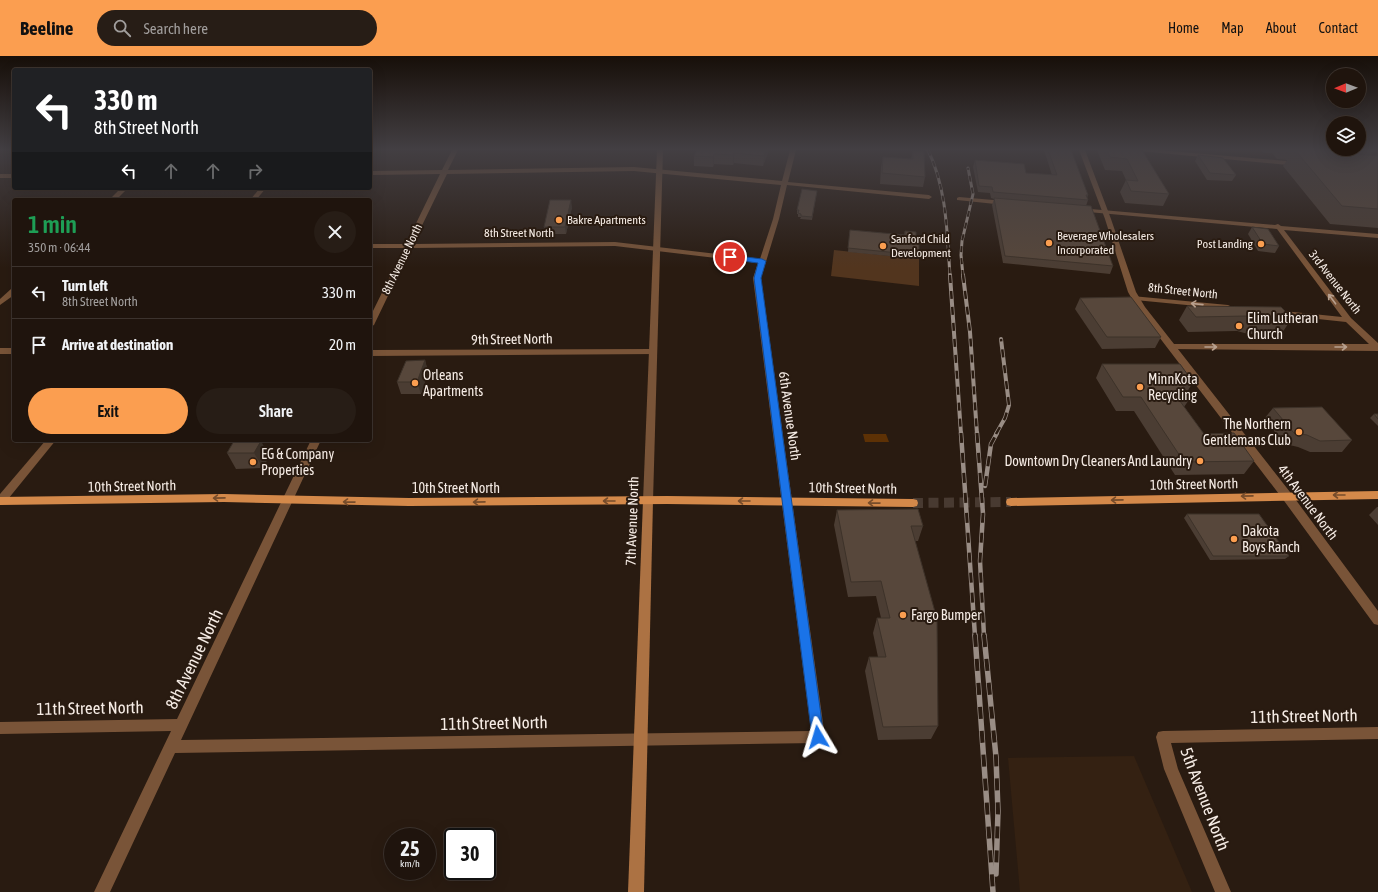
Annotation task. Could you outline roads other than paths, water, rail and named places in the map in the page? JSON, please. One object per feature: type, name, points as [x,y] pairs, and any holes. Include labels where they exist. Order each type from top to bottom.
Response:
[{"type":"main road","name":"10th Street North","points":[[1011,502],[1286,495],[1378,495]]},
{"type":"main road","name":"10th Street North","points":[[0,501],[224,498],[401,502],[787,501],[913,503]]},
{"type":"main road","name":"7th Avenue North","points":[[636,892],[642,739],[648,501]]},
{"type":"street","name":"8th Avenue North","points":[[372,321],[436,189]]},
{"type":"street","name":"7th Avenue North","points":[[648,501],[658,248],[659,189]]},
{"type":"street","name":"6th Avenue North","points":[[784,189],[757,278],[818,737]]},
{"type":"street","points":[[847,189],[929,197]]},
{"type":"street","name":"4th Avenue North","points":[[1096,189],[1135,298],[1286,495],[1378,620]]},
{"type":"street","points":[[114,198],[123,190]]},
{"type":"street","points":[[255,198],[261,190]]},
{"type":"street","points":[[959,199],[1012,204]]},
{"type":"street","points":[[1072,209],[1378,236]]},
{"type":"street","name":"3rd Avenue North","points":[[1278,226],[1348,320],[1378,348]]},
{"type":"street","name":"8th Street North","points":[[372,246],[615,244],[762,261]]},
{"type":"street","points":[[0,303],[12,293]]},
{"type":"street","name":"8th Street North","points":[[1135,298],[1240,309]]},
{"type":"street","points":[[1264,311],[1348,320]]},
{"type":"street","points":[[1172,347],[1378,348]]},
{"type":"street","points":[[0,351],[12,351]]},
{"type":"street","name":"9th Street North","points":[[372,353],[654,352]]},
{"type":"street","points":[[0,501],[49,442]]},
{"type":"street","name":"8th Avenue North","points":[[102,892],[315,442]]},
{"type":"street","name":"11th Street North","points":[[0,728],[181,725]]},
{"type":"street","name":"11th Street North","points":[[1230,736],[1378,733]]},
{"type":"street","name":"5th Avenue North","points":[[1223,892],[1171,769],[1162,737],[1230,736]]},
{"type":"street","name":"11th Street North","points":[[171,747],[818,737]]},
{"type":"tunnel","points":[[913,503],[1011,502]]},
{"type":"railway","points":[[941,189],[947,228],[950,276]]},
{"type":"railway","points":[[963,276],[961,255],[962,241],[973,194],[972,189]]},
{"type":"railway","points":[[950,275],[961,434]]},
{"type":"railway","points":[[963,275],[970,332],[977,434]]},
{"type":"railway","points":[[996,434],[1005,418],[1009,405],[1001,339]]},
{"type":"railway","points":[[961,433],[975,636]]},
{"type":"railway","points":[[977,433],[983,514],[980,561],[984,636]]},
{"type":"railway","points":[[985,486],[991,444],[997,433]]},
{"type":"railway","points":[[975,635],[993,892]]},
{"type":"railway","points":[[984,635],[996,757],[998,811],[996,874]]},
{"type":"place","name":"Bakre Apartments","points":[[559,220]]},
{"type":"place","name":"Beverage Wholesalers Incorporated","points":[[1049,243]]},
{"type":"place","name":"Post Landing","points":[[1261,244]]},
{"type":"place","name":"Sanford Child Development","points":[[883,246]]},
{"type":"place","name":"Elim Lutheran Church","points":[[1239,326]]},
{"type":"place","name":"Orleans Apartments","points":[[415,383]]},
{"type":"place","name":"MinnKota Recycling","points":[[1140,387]]},
{"type":"place","name":"The Northern Gentlemans Club","points":[[1299,432]]},
{"type":"place","name":"Downtown Dry Cleaners And Laundry","points":[[1200,461]]},
{"type":"place","name":"EG & Company Properties","points":[[253,462]]},
{"type":"place","name":"Dakota Boys Ranch","points":[[1234,539]]},
{"type":"place","name":"Fargo Bumper","points":[[903,615]]}]
